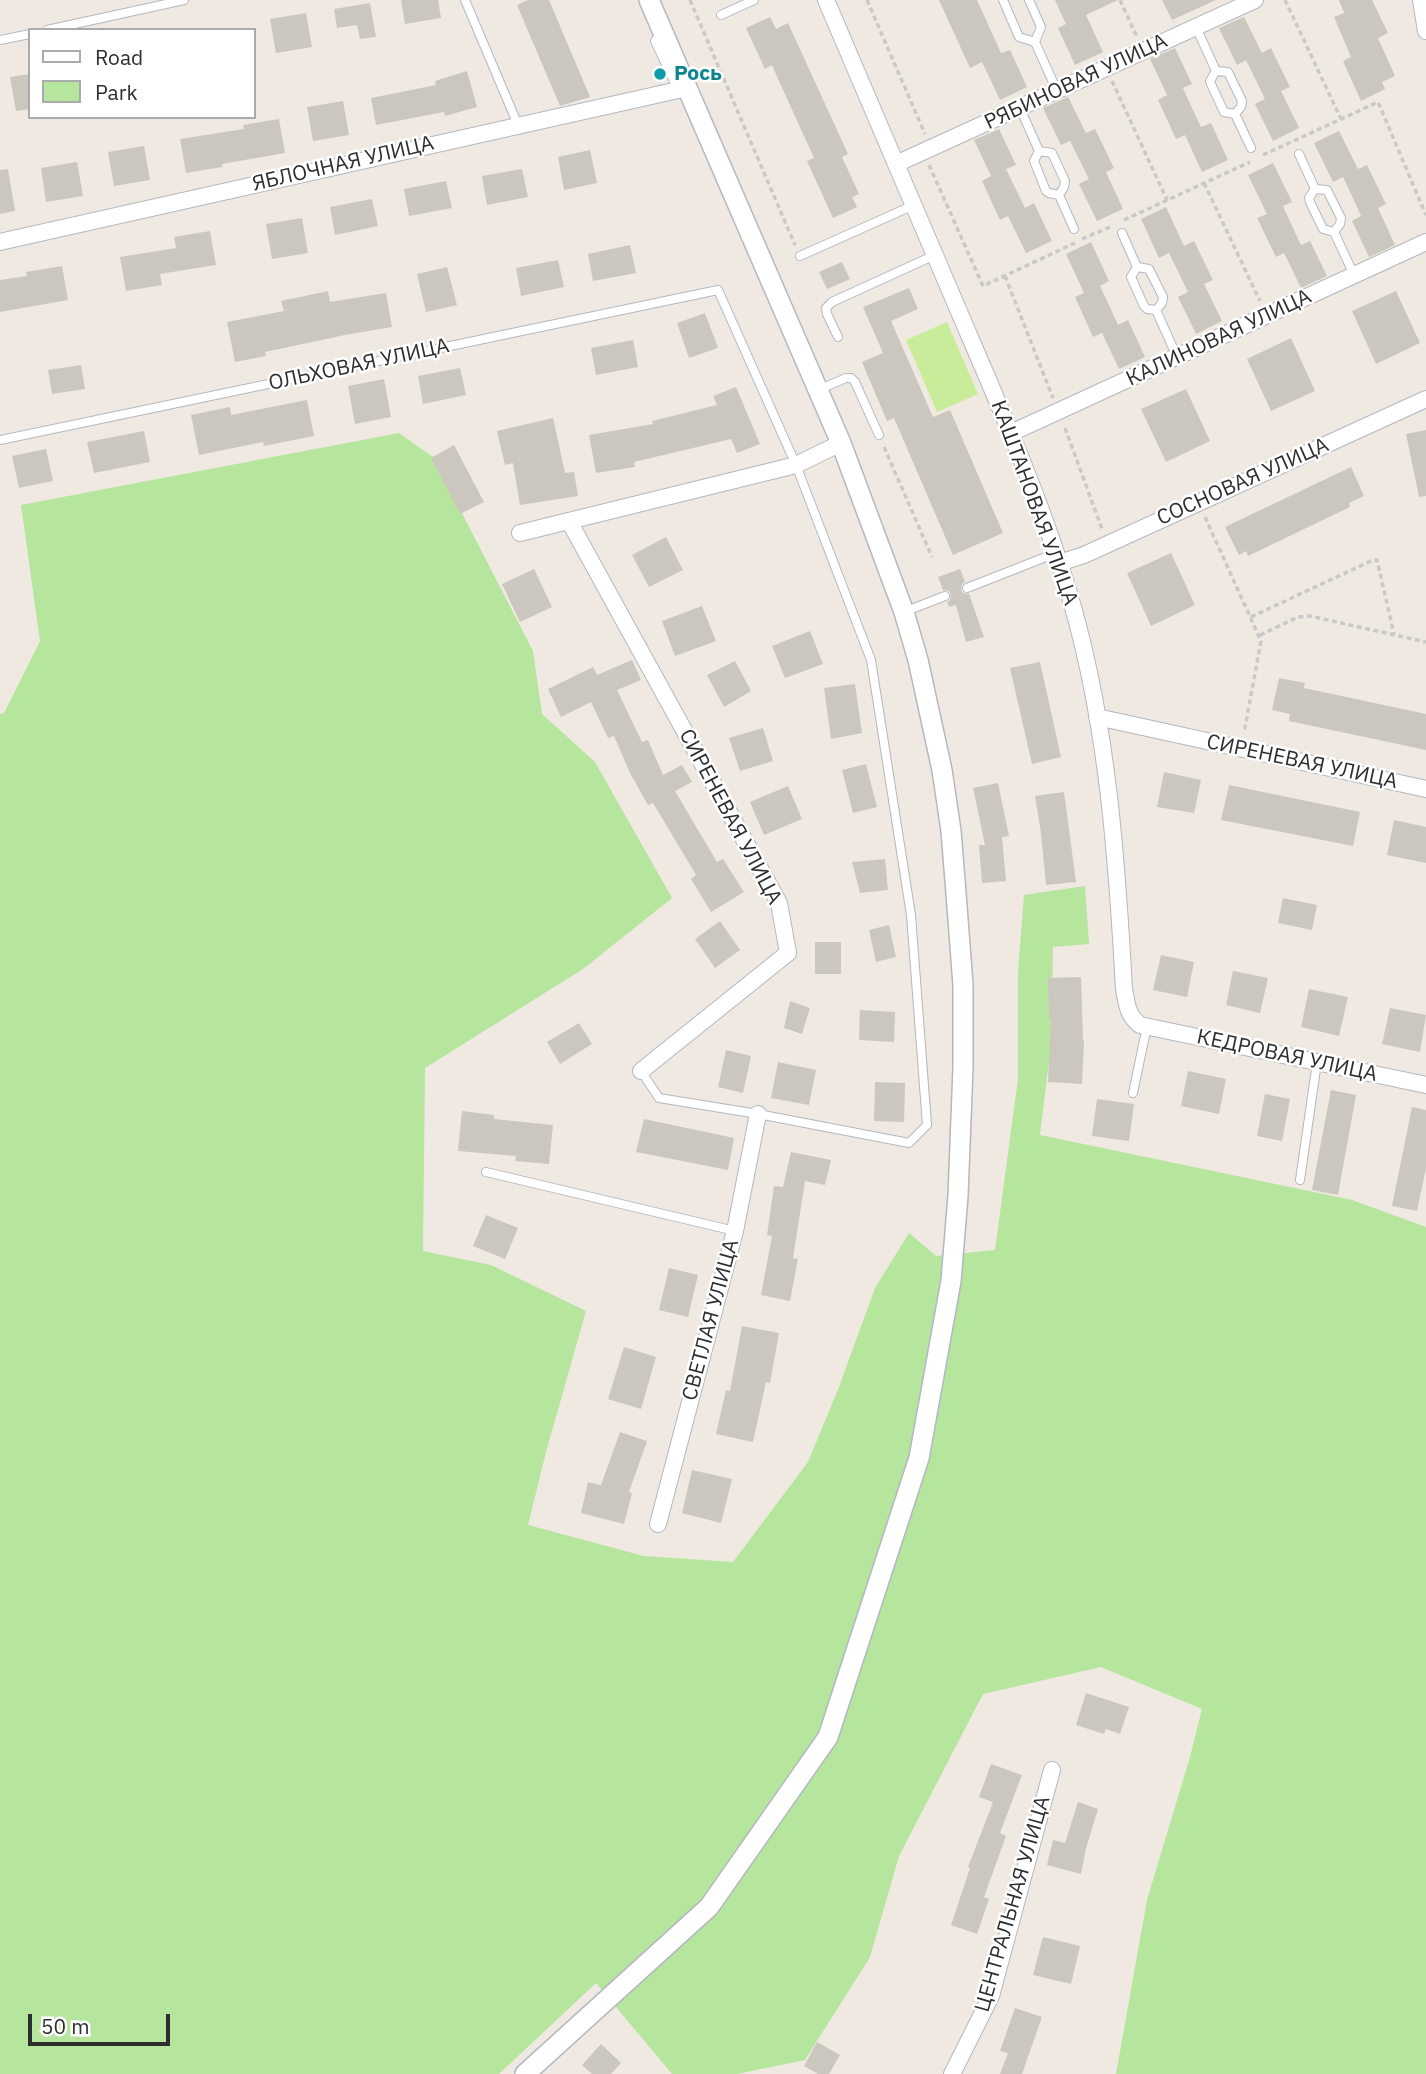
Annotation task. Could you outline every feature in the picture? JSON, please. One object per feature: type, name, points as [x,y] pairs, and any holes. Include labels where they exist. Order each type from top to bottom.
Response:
[{"type":"street","points":[[526,2074],[709,1907],[828,1737],[919,1458],[951,1280],[958,1196],[963,985],[951,831],[942,770],[918,660],[904,612],[841,443],[682,89],[649,0]]},
{"type":"street","name":"КАШТАНОВАЯ УЛИЦА","points":[[826,0],[1011,433],[1073,609],[1097,717],[1109,794],[1118,866],[1127,1008],[1131,1019],[1147,1026]]},
{"type":"street","name":"РЯБИНОВАЯ УЛИЦА","points":[[896,164],[1196,27],[1229,5],[1255,0]]},
{"type":"street","points":[[1421,0],[1426,31]]},
{"type":"street","name":"ЯБЛОЧНАЯ УЛИЦА","points":[[0,242],[682,89]]},
{"type":"street","name":"КАЛИНОВАЯ УЛИЦА","points":[[1011,433],[1426,242]]},
{"type":"street","name":"СОСНОВАЯ УЛИЦА","points":[[1057,558],[1084,555],[1426,399]]},
{"type":"street","points":[[520,533],[796,464],[841,443]]},
{"type":"street","name":"СИРЕНЕВАЯ УЛИЦА","points":[[569,521],[779,903],[788,953],[641,1070]]},
{"type":"street","name":"СИРЕНЕВАЯ УЛИЦА","points":[[1097,717],[1426,789]]},
{"type":"street","name":"КЕДРОВАЯ УЛИЦА","points":[[1147,1026],[1426,1085]]},
{"type":"street","name":"СВЕТЛАЯ УЛИЦА","points":[[658,1524],[735,1231],[758,1114]]},
{"type":"street","name":"ЦЕНТРАЛЬНАЯ УЛИЦА","points":[[952,2074],[991,1996],[1052,1770]]},
{"type":"lane","points":[[56,28],[184,0]]},
{"type":"lane","points":[[465,0],[518,125]]},
{"type":"lane","points":[[721,15],[754,0]]},
{"type":"lane","points":[[1003,0],[1019,37],[1035,42]]},
{"type":"lane","points":[[1029,0],[1041,27],[1035,42],[1057,91]]},
{"type":"lane","points":[[1196,27],[1216,71]]},
{"type":"lane","points":[[0,40],[28,34]]},
{"type":"lane","points":[[1216,71],[1228,72],[1242,101],[1235,114]]},
{"type":"lane","points":[[1216,71],[1211,84],[1224,112],[1235,114]]},
{"type":"lane","points":[[1020,108],[1039,151]]},
{"type":"lane","points":[[1235,114],[1251,148]]},
{"type":"lane","points":[[1039,151],[1052,153],[1065,181],[1059,195]]},
{"type":"lane","points":[[1039,151],[1034,161],[1046,191],[1059,195]]},
{"type":"lane","points":[[1299,154],[1315,188]]},
{"type":"lane","points":[[1315,188],[1327,190],[1341,218],[1334,232]]},
{"type":"lane","points":[[1315,188],[1309,198],[1310,202],[1323,229],[1334,232],[1354,275]]},
{"type":"lane","points":[[1059,195],[1074,229]]},
{"type":"lane","points":[[800,256],[914,205]]},
{"type":"lane","points":[[1122,233],[1137,267]]},
{"type":"lane","points":[[838,337],[827,314],[827,307],[832,302],[935,255]]},
{"type":"lane","points":[[1137,267],[1149,269],[1163,297],[1156,310]]},
{"type":"lane","points":[[1137,267],[1131,277],[1136,289],[1145,308],[1156,310]]},
{"type":"lane","name":"ОЛЬХОВАЯ УЛИЦА","points":[[0,440],[718,290],[796,464]]},
{"type":"lane","points":[[1156,310],[1177,356]]},
{"type":"lane","points":[[818,390],[851,378],[879,435]]},
{"type":"lane","points":[[641,1070],[659,1098],[909,1143],[928,1125],[911,915],[872,660],[796,464]]},
{"type":"lane","points":[[967,588],[1057,558]]},
{"type":"lane","points":[[904,612],[945,596]]},
{"type":"lane","points":[[1133,1093],[1147,1026]]},
{"type":"lane","points":[[1300,1180],[1317,1062]]},
{"type":"lane","points":[[486,1172],[735,1231]]},
{"type":"path","points":[[690,0],[800,256]]},
{"type":"path","points":[[867,0],[983,286],[1378,102],[1426,215]]},
{"type":"path","points":[[1120,0],[1143,51]]},
{"type":"path","points":[[1286,0],[1341,119]]},
{"type":"path","points":[[1106,68],[1167,200]]},
{"type":"path","points":[[1205,183],[1266,316]]},
{"type":"path","points":[[879,435],[932,557]]},
{"type":"path","points":[[1198,503],[1260,635],[1261,646],[1241,749]]},
{"type":"path","points":[[1251,617],[1377,560],[1394,634]]},
{"type":"path","points":[[1260,635],[1304,616],[1426,642]]},
{"type":"green space","points":[[947,322],[978,394],[937,412],[906,340]]},
{"type":"green space","points":[[399,433],[433,457],[533,651],[542,714],[595,762],[672,898],[583,969],[425,1068],[423,1251],[491,1265],[586,1311],[528,1525],[644,1556],[733,1562],[808,1462],[875,1288],[909,1233],[936,1256],[995,1250],[1018,1079],[1018,971],[1024,895],[1085,886],[1089,944],[1053,947],[1051,1045],[1040,1135],[1352,1200],[1426,1227],[1426,2074],[1116,2074],[1147,1900],[1202,1709],[1101,1667],[983,1694],[899,1856],[870,1957],[805,2060],[737,2074],[672,2074],[596,1983],[499,2074],[0,2074],[0,714],[4,713],[40,641],[21,505]]},
{"type":"building","points":[[401,0],[438,0],[441,18],[405,24]]},
{"type":"building","points":[[528,0],[549,0],[590,97],[560,106],[517,5]]},
{"type":"building","points":[[939,0],[977,0],[1001,53],[1010,50],[1027,87],[1000,100],[982,62],[970,68]]},
{"type":"building","points":[[1055,0],[1118,0],[1086,15],[1103,52],[1075,65],[1058,28],[1066,24]]},
{"type":"building","points":[[1162,0],[1216,0],[1172,20]]},
{"type":"building","points":[[1339,0],[1372,0],[1388,33],[1378,38],[1395,76],[1382,82],[1385,89],[1361,101],[1343,61],[1351,57],[1334,17],[1344,13]]},
{"type":"building","points":[[370,3],[376,37],[360,39],[357,25],[337,28],[334,9]]},
{"type":"building","points":[[306,13],[312,47],[276,53],[270,19]]},
{"type":"building","points":[[770,17],[776,29],[788,23],[848,154],[842,157],[859,194],[852,197],[857,207],[833,218],[807,161],[814,158],[772,65],[765,69],[746,28]]},
{"type":"building","points":[[1244,17],[1262,53],[1271,48],[1290,87],[1281,91],[1299,128],[1273,141],[1255,104],[1265,99],[1246,60],[1237,65],[1219,28]]},
{"type":"building","points":[[1175,48],[1192,84],[1183,88],[1192,108],[1201,127],[1211,123],[1228,160],[1202,172],[1185,135],[1176,139],[1158,100],[1167,95],[1150,59]]},
{"type":"building","points":[[467,71],[477,107],[445,116],[444,112],[376,125],[371,98],[436,85],[435,81]]},
{"type":"building","points":[[28,74],[28,109],[16,111],[10,77]]},
{"type":"building","points":[[1068,97],[1086,133],[1095,129],[1114,168],[1106,172],[1123,209],[1097,221],[1079,184],[1089,179],[1070,141],[1061,145],[1043,108]]},
{"type":"building","points":[[343,101],[349,135],[313,141],[307,107]]},
{"type":"building","points":[[279,119],[285,153],[186,173],[180,139],[244,129],[243,125]]},
{"type":"building","points":[[999,129],[1016,165],[1006,169],[1025,208],[1034,203],[1052,241],[1026,253],[1008,216],[1000,220],[982,181],[991,176],[974,140]]},
{"type":"building","points":[[1339,131],[1358,169],[1367,165],[1386,204],[1378,208],[1395,245],[1369,257],[1352,221],[1361,216],[1343,177],[1333,182],[1314,143]]},
{"type":"building","points":[[144,146],[150,180],[114,186],[108,152]]},
{"type":"building","points":[[590,150],[597,183],[564,190],[558,157]]},
{"type":"building","points":[[77,162],[83,196],[46,202],[41,168]]},
{"type":"building","points":[[1273,163],[1292,202],[1283,206],[1301,245],[1310,241],[1327,276],[1301,288],[1284,253],[1276,257],[1257,218],[1267,214],[1248,175]]},
{"type":"building","points":[[8,169],[15,211],[0,214],[0,170]]},
{"type":"building","points":[[522,169],[528,197],[487,205],[482,176]]},
{"type":"building","points":[[446,181],[452,208],[409,216],[404,189]]},
{"type":"building","points":[[372,199],[378,226],[335,235],[330,207]]},
{"type":"building","points":[[1166,207],[1184,246],[1194,241],[1213,280],[1204,284],[1222,321],[1196,334],[1178,297],[1188,292],[1169,253],[1159,258],[1141,219]]},
{"type":"building","points":[[302,218],[308,253],[272,259],[266,224]]},
{"type":"building","points":[[210,231],[216,265],[160,274],[162,285],[126,291],[120,257],[176,248],[174,237]]},
{"type":"building","points":[[1091,242],[1109,281],[1100,286],[1118,325],[1128,320],[1145,357],[1119,369],[1102,333],[1093,337],[1075,297],[1084,293],[1066,254]]},
{"type":"building","points":[[630,245],[636,273],[593,281],[588,254]]},
{"type":"building","points":[[558,260],[564,287],[521,296],[516,268]]},
{"type":"building","points":[[842,262],[850,279],[827,289],[819,272]]},
{"type":"building","points":[[62,266],[68,300],[0,312],[0,280]]},
{"type":"building","points":[[447,267],[457,305],[426,312],[417,274]]},
{"type":"building","points":[[909,288],[918,309],[891,321],[933,417],[950,410],[1003,533],[953,555],[894,418],[887,421],[862,362],[883,353],[863,307]]},
{"type":"building","points":[[328,291],[330,302],[386,293],[392,327],[265,352],[266,356],[235,362],[227,322],[284,311],[281,301]]},
{"type":"building","points":[[1396,291],[1420,343],[1376,364],[1352,311]]},
{"type":"building","points":[[705,313],[718,348],[689,358],[677,323]]},
{"type":"building","points":[[1291,338],[1315,391],[1271,411],[1247,359]]},
{"type":"building","points":[[633,340],[638,367],[596,375],[591,348]]},
{"type":"building","points":[[81,365],[85,389],[52,394],[48,370]]},
{"type":"building","points":[[460,368],[466,395],[423,404],[418,376]]},
{"type":"building","points":[[384,379],[391,417],[355,424],[348,386]]},
{"type":"building","points":[[736,387],[760,444],[737,453],[731,439],[634,462],[635,467],[596,473],[589,435],[653,424],[652,421],[717,405],[713,396]]},
{"type":"building","points":[[1186,389],[1210,441],[1166,462],[1141,409]]},
{"type":"building","points":[[307,400],[314,436],[264,446],[263,442],[199,455],[191,415],[230,407],[231,415]]},
{"type":"building","points":[[553,418],[565,473],[574,472],[578,496],[520,505],[513,463],[505,465],[497,431]]},
{"type":"building","points":[[1426,430],[1426,496],[1419,497],[1406,434]]},
{"type":"building","points":[[144,431],[150,462],[94,473],[87,442]]},
{"type":"building","points":[[454,445],[484,502],[460,514],[431,458]]},
{"type":"building","points":[[46,449],[53,481],[19,488],[12,456]]},
{"type":"building","points":[[1351,467],[1364,496],[1349,503],[1350,507],[1248,556],[1246,551],[1239,555],[1225,527]]},
{"type":"building","points":[[666,537],[683,570],[649,587],[632,555]]},
{"type":"building","points":[[1171,553],[1195,605],[1151,626],[1127,573]]},
{"type":"building","points":[[534,569],[552,607],[520,622],[502,584]]},
{"type":"building","points":[[960,569],[965,582],[961,590],[969,594],[984,637],[966,642],[956,605],[949,607],[947,602],[951,594],[943,590],[938,577]]},
{"type":"building","points":[[702,606],[716,641],[675,656],[662,621]]},
{"type":"building","points":[[810,631],[823,664],[785,678],[772,646]]},
{"type":"building","points":[[632,660],[641,680],[617,690],[642,742],[648,740],[663,775],[682,765],[692,782],[675,791],[717,862],[723,859],[744,892],[711,912],[691,879],[696,875],[653,803],[648,805],[614,736],[608,738],[591,702],[561,717],[548,689],[593,667],[597,675]]},
{"type":"building","points":[[735,661],[751,691],[724,707],[707,675]]},
{"type":"building","points":[[1040,662],[1061,757],[1032,764],[1010,668]]},
{"type":"building","points":[[1279,678],[1305,683],[1304,688],[1426,714],[1426,750],[1289,721],[1290,714],[1272,710]]},
{"type":"building","points":[[855,684],[862,733],[831,739],[824,688]]},
{"type":"building","points":[[763,728],[773,761],[740,771],[729,738]]},
{"type":"building","points":[[866,764],[877,807],[853,813],[842,770]]},
{"type":"building","points":[[1164,772],[1201,780],[1194,813],[1157,807]]},
{"type":"building","points":[[998,783],[1009,836],[1002,837],[1006,881],[982,883],[979,845],[985,845],[973,788]]},
{"type":"building","points":[[1229,785],[1360,812],[1353,846],[1221,820]]},
{"type":"building","points":[[788,786],[802,819],[764,835],[750,802]]},
{"type":"building","points":[[1064,792],[1076,882],[1046,885],[1035,796]]},
{"type":"building","points":[[1394,820],[1426,827],[1426,863],[1387,855]]},
{"type":"building","points":[[885,859],[888,890],[860,893],[852,862]]},
{"type":"building","points":[[1283,898],[1317,905],[1312,930],[1278,923]]},
{"type":"building","points":[[720,921],[740,950],[715,968],[695,939]]},
{"type":"building","points":[[889,925],[896,957],[876,962],[869,930]]},
{"type":"building","points":[[815,942],[841,942],[841,974],[815,974]]},
{"type":"building","points":[[1161,955],[1194,962],[1187,997],[1153,990]]},
{"type":"building","points":[[1233,971],[1268,978],[1260,1013],[1226,1005]]},
{"type":"building","points":[[1081,977],[1084,1040],[1082,1084],[1048,1082],[1051,1019],[1048,978]]},
{"type":"building","points":[[1309,989],[1348,997],[1339,1036],[1301,1027]]},
{"type":"building","points":[[790,1001],[810,1008],[802,1034],[784,1028]]},
{"type":"building","points":[[1390,1008],[1426,1015],[1420,1052],[1382,1044]]},
{"type":"building","points":[[860,1010],[895,1012],[894,1042],[859,1040]]},
{"type":"building","points":[[579,1023],[592,1044],[560,1064],[547,1042]]},
{"type":"building","points":[[726,1050],[751,1056],[743,1093],[718,1087]]},
{"type":"building","points":[[778,1062],[816,1070],[809,1105],[771,1098]]},
{"type":"building","points":[[1188,1071],[1226,1079],[1219,1114],[1181,1106]]},
{"type":"building","points":[[875,1082],[905,1083],[904,1122],[874,1121]]},
{"type":"building","points":[[1331,1090],[1356,1095],[1338,1195],[1312,1190]]},
{"type":"building","points":[[1265,1094],[1290,1099],[1282,1141],[1257,1136]]},
{"type":"building","points":[[1097,1099],[1134,1104],[1129,1141],[1092,1136]]},
{"type":"building","points":[[1412,1107],[1426,1110],[1426,1168],[1417,1211],[1392,1206]]},
{"type":"building","points":[[462,1111],[494,1115],[494,1119],[553,1125],[549,1164],[515,1161],[516,1156],[458,1151]]},
{"type":"building","points":[[644,1119],[734,1138],[728,1170],[636,1152]]},
{"type":"building","points":[[791,1152],[831,1160],[825,1185],[805,1181],[793,1258],[798,1259],[790,1301],[761,1295],[772,1236],[767,1235],[774,1186],[783,1187]]},
{"type":"building","points":[[486,1215],[518,1228],[505,1259],[473,1246]]},
{"type":"building","points":[[669,1268],[698,1275],[688,1317],[659,1310]]},
{"type":"building","points":[[742,1326],[779,1333],[770,1383],[766,1382],[753,1442],[716,1434],[726,1390],[730,1391]]},
{"type":"building","points":[[624,1347],[656,1357],[641,1409],[608,1399]]},
{"type":"building","points":[[620,1432],[647,1441],[629,1492],[632,1493],[624,1524],[581,1513],[588,1482],[601,1485]]},
{"type":"building","points":[[692,1470],[732,1479],[721,1523],[682,1513]]},
{"type":"building","points":[[1086,1693],[1129,1707],[1120,1734],[1106,1729],[1104,1734],[1076,1725]]},
{"type":"building","points":[[991,1764],[1022,1775],[1000,1833],[1006,1836],[984,1897],[989,1899],[977,1934],[951,1925],[970,1868],[968,1867],[993,1802],[979,1797]]},
{"type":"building","points":[[1078,1802],[1098,1809],[1081,1874],[1047,1865],[1053,1840],[1065,1843]]},
{"type":"building","points":[[1043,1937],[1080,1946],[1071,1984],[1033,1975]]},
{"type":"building","points":[[1015,2008],[1042,2017],[1022,2074],[1000,2074],[1008,2053],[1000,2051]]},
{"type":"building","points":[[817,2042],[840,2055],[829,2074],[818,2074],[804,2066]]},
{"type":"building","points":[[601,2044],[621,2063],[611,2074],[592,2074],[582,2065]]},
{"type":"place","name":"Рось","points":[[660,74]]}]
